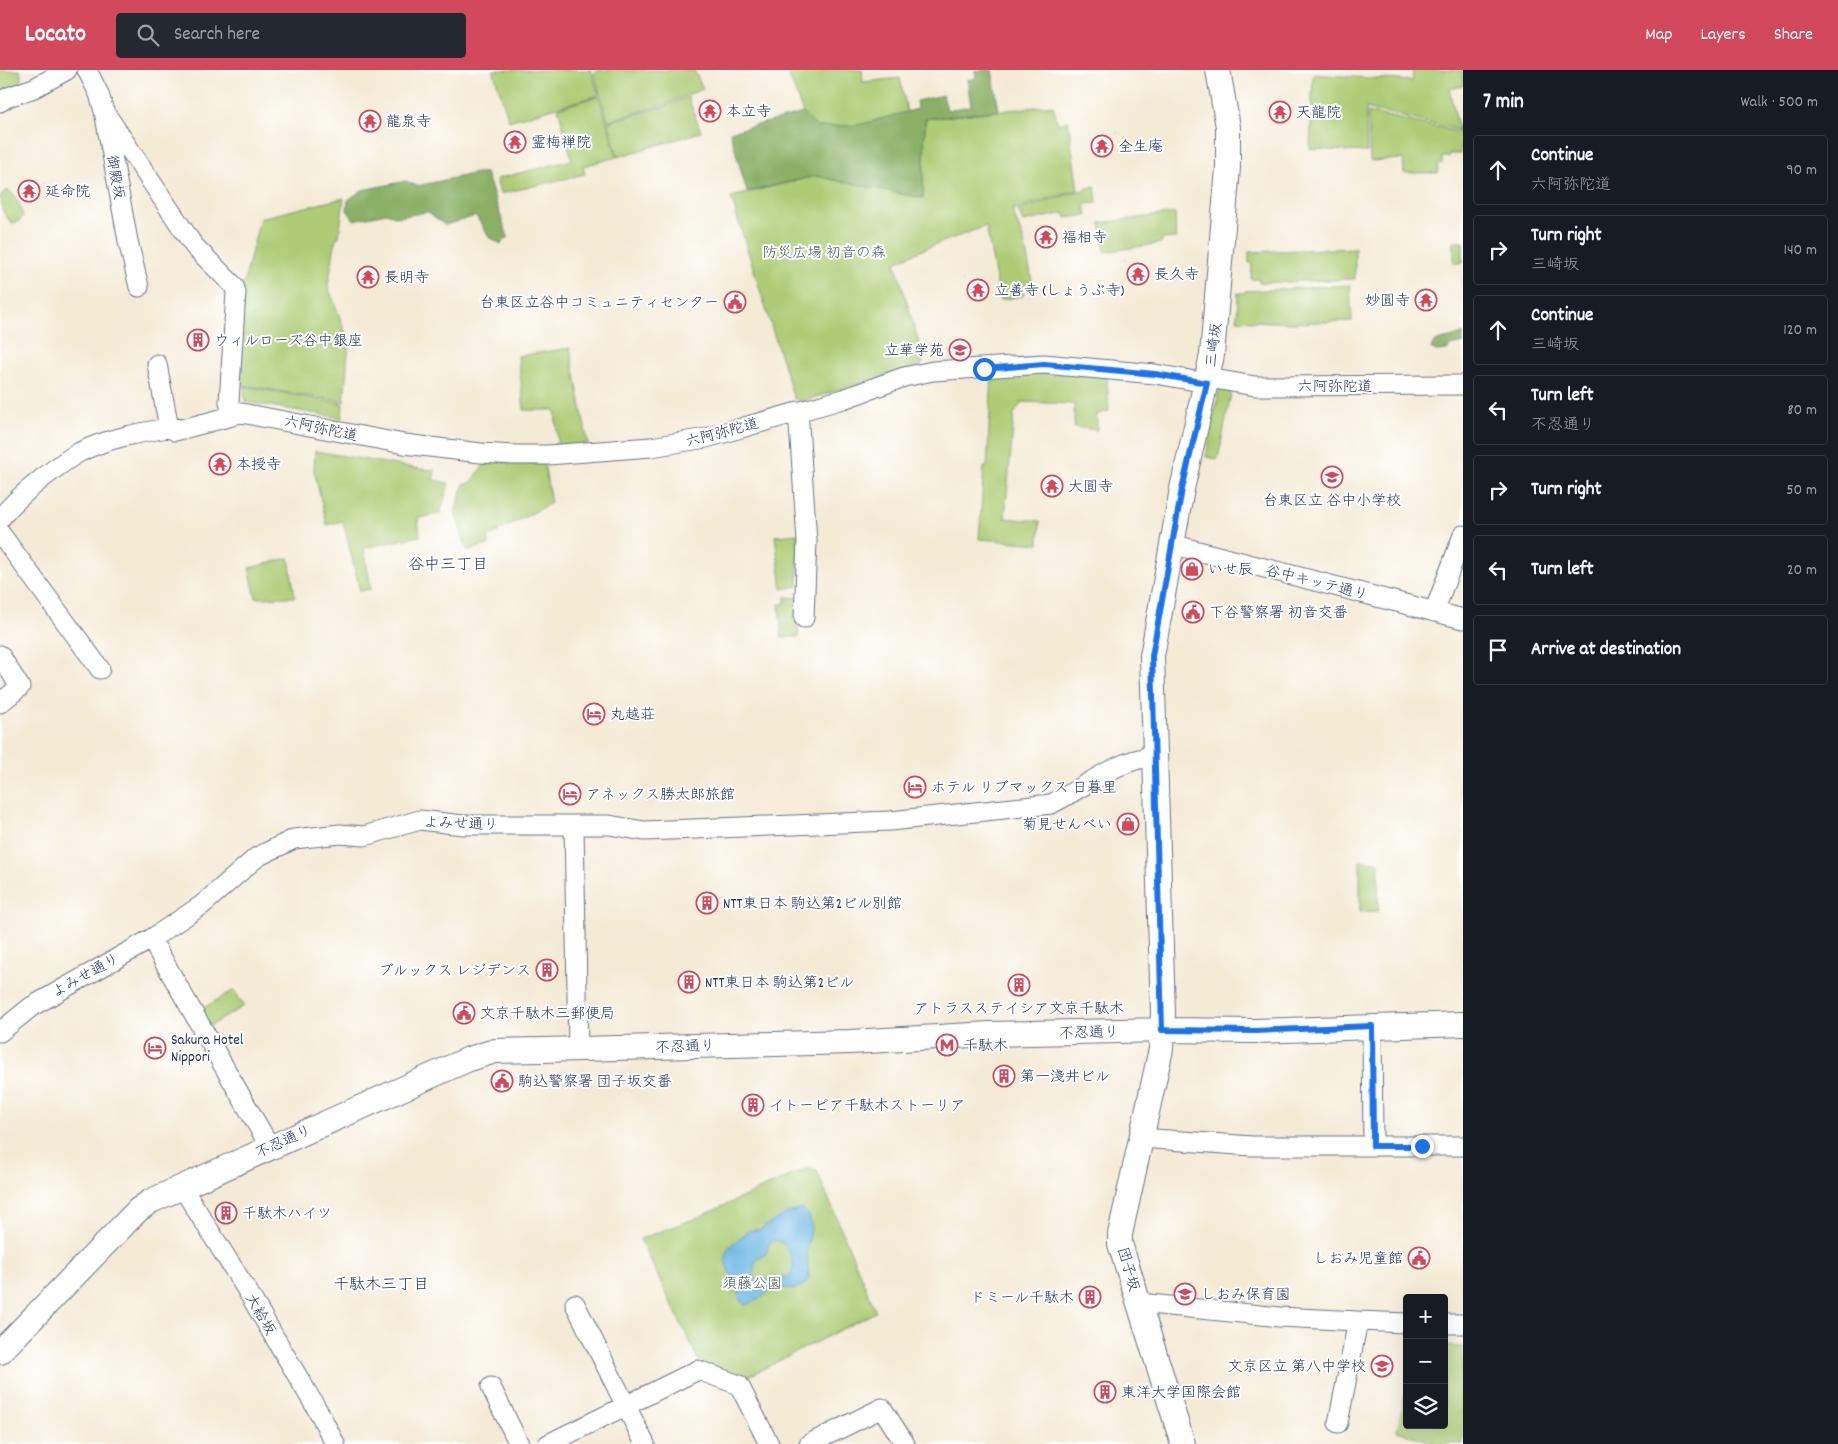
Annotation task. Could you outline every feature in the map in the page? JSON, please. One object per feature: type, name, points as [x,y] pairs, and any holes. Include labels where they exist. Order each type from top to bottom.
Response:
[{"type":"main road","name":"三崎坂","points":[[1162,1030],[1152,656],[1182,489],[1208,381],[1212,356],[1228,168],[1228,133],[1218,70]]},
{"type":"main road","name":"不忍通り","points":[[0,1352],[138,1210],[152,1201],[469,1059],[487,1053],[578,1048],[847,1042],[990,1034],[1162,1030],[1255,1031],[1463,1024]]},
{"type":"main road","name":"団子坂","points":[[1162,1030],[1161,1049],[1120,1234],[1120,1244],[1184,1444]]},
{"type":"street","points":[[0,102],[8,97],[34,88],[67,70]]},
{"type":"street","name":"御殿坂","points":[[86,70],[99,94],[104,111],[128,241],[139,287]]},
{"type":"street","points":[[0,519],[14,501],[78,453],[99,444],[172,429],[232,413],[229,402],[236,292],[234,286],[194,246],[104,111]]},
{"type":"street","points":[[157,364],[172,429]]},
{"type":"street","name":"六阿弥陀道","points":[[232,413],[404,444],[514,455],[548,455],[677,444],[714,436],[843,398],[904,377],[934,371],[1044,364],[1155,374],[1255,386],[1463,385]]},
{"type":"street","points":[[798,411],[806,541],[804,618]]},
{"type":"street","points":[[0,533],[100,669]]},
{"type":"street","points":[[1434,612],[1463,535]]},
{"type":"street","name":"谷中キッテ通り","points":[[1171,544],[1463,619]]},
{"type":"street","points":[[0,655],[20,687],[0,703]]},
{"type":"street","name":"よみせ通り","points":[[0,1032],[31,1007],[151,939],[202,906],[258,857],[294,839],[340,834],[364,836],[420,820],[463,825],[609,825],[632,830],[664,831],[890,821],[1051,804],[1068,796],[1118,765],[1144,758],[1154,746]]},
{"type":"street","points":[[574,824],[578,1048]]},
{"type":"street","points":[[151,939],[270,1147]]},
{"type":"street","points":[[1372,1026],[1373,1146]]},
{"type":"street","points":[[1141,1138],[1252,1146],[1463,1146]]},
{"type":"street","name":"大給坂","points":[[182,1187],[245,1287],[321,1416],[335,1444]]},
{"type":"street","points":[[1138,1303],[1280,1317],[1403,1323]]},
{"type":"street","points":[[575,1304],[645,1444]]},
{"type":"street","points":[[1338,1423],[1358,1321]]},
{"type":"street","points":[[1448,1324],[1463,1324]]},
{"type":"street","points":[[548,1444],[698,1370],[739,1385],[769,1444]]},
{"type":"street","points":[[490,1387],[519,1444]]},
{"type":"street","points":[[809,1444],[882,1408],[904,1444]]},
{"type":"green space","points":[[0,70],[20,70],[22,83],[0,95]]},
{"type":"green space","points":[[493,70],[591,70],[599,95],[509,121]]},
{"type":"green space","points":[[600,70],[694,70],[703,89],[662,105],[608,121],[594,73]]},
{"type":"green space","points":[[787,70],[862,70],[863,82],[900,78],[907,112],[859,125],[817,127],[803,113]]},
{"type":"green space","points":[[975,70],[992,70],[999,110],[925,119],[923,198],[815,176],[747,192],[730,132],[803,113],[817,127],[859,125],[917,109],[916,101],[943,95],[947,110],[971,106],[967,80],[976,78]]},
{"type":"green space","points":[[1413,70],[1463,70],[1463,86],[1449,89],[1459,130],[1366,108],[1367,152],[1310,149],[1313,74],[1412,81]]},
{"type":"green space","points":[[599,96],[617,157],[583,166],[585,174],[500,194],[496,179],[572,160],[558,108]]},
{"type":"green space","points":[[688,97],[701,132],[618,157],[608,122],[662,107]]},
{"type":"green space","name":"防災広場 初音の森","points":[[1053,105],[1058,124],[1068,121],[1078,190],[1012,210],[1024,241],[1033,285],[1023,287],[1023,296],[1000,300],[986,226],[895,262],[924,360],[921,365],[803,401],[794,399],[731,197],[815,176],[923,198],[925,119]]},
{"type":"green space","points":[[1368,112],[1463,133],[1460,154],[1449,154],[1449,157],[1442,157],[1442,164],[1438,164],[1438,173],[1404,173],[1403,159],[1370,161]]},
{"type":"green space","points":[[476,173],[486,173],[508,237],[501,244],[489,237],[476,216],[445,225],[428,212],[398,217],[386,213],[354,220],[347,210],[348,200],[362,190],[406,181],[417,186]]},
{"type":"green space","points":[[1095,186],[1097,203],[1085,204],[1087,215],[1066,218],[1064,213],[1023,222],[1018,210]]},
{"type":"green space","points":[[6,190],[13,194],[19,205],[23,217],[18,222],[12,223],[3,211],[0,196]]},
{"type":"green space","points":[[344,198],[339,237],[336,238],[328,286],[349,342],[344,402],[237,384],[242,291],[260,218]]},
{"type":"green space","points":[[1175,213],[1176,238],[1162,239],[1162,243],[1105,252],[1100,223]]},
{"type":"green space","points":[[1454,242],[1463,242],[1463,263],[1454,263]]},
{"type":"green space","points":[[1355,248],[1355,279],[1259,283],[1259,279],[1251,279],[1252,263],[1249,263],[1249,252]]},
{"type":"green space","points":[[1350,285],[1352,321],[1291,323],[1237,320],[1238,293]]},
{"type":"green space","points":[[1463,333],[1463,343],[1450,346],[1448,350],[1437,351],[1431,349],[1433,343]]},
{"type":"green space","points":[[570,348],[588,444],[558,447],[555,410],[524,410],[518,356]]},
{"type":"green space","points":[[1041,372],[1107,377],[1109,411],[1097,414],[1097,430],[1074,427],[1074,404],[1022,402],[1014,414],[1005,518],[1040,521],[1039,544],[979,539],[984,467],[987,467],[992,373]]},
{"type":"green space","points":[[245,386],[343,404],[342,418],[246,402],[244,395]]},
{"type":"green space","points":[[1220,386],[1232,389],[1218,459],[1206,457]]},
{"type":"green space","points":[[315,451],[435,470],[433,480],[449,483],[440,514],[418,518],[420,536],[364,548],[371,589],[360,591],[343,521],[327,525],[314,471]]},
{"type":"green space","points":[[488,459],[544,463],[551,503],[488,537],[489,545],[467,550],[455,512],[464,484],[471,483]]},
{"type":"green space","points":[[798,534],[798,586],[782,589],[775,536]]},
{"type":"green space","points":[[289,558],[295,597],[256,598],[249,568]]},
{"type":"green space","points":[[785,597],[800,598],[798,637],[782,637],[779,604],[785,604]]},
{"type":"green space","points":[[1360,861],[1379,862],[1378,911],[1360,912]]},
{"type":"green space","points":[[234,990],[244,1006],[208,1027],[198,1011]]},
{"type":"green space","name":"須藤公園","points":[[808,1168],[817,1171],[876,1312],[743,1379],[699,1361],[640,1239],[694,1219]]},
{"type":"green space","points":[[1448,1346],[1463,1347],[1463,1444],[1438,1444],[1397,1431],[1403,1405],[1403,1429],[1448,1429]]},
{"type":"water","points":[[803,1209],[810,1219],[811,1230],[807,1249],[809,1279],[804,1285],[793,1290],[778,1288],[745,1305],[741,1302],[735,1279],[730,1274],[725,1261],[728,1248],[749,1230],[759,1230],[787,1213]],"holes":[[[774,1240],[783,1243],[792,1261],[793,1270],[786,1277],[774,1277],[759,1282],[755,1278],[755,1263],[766,1254],[769,1244]]]},
{"type":"place","name":"本立寺","points":[[710,111]]},
{"type":"place","name":"天龍院","points":[[1280,112]]},
{"type":"place","name":"龍泉寺","points":[[370,121]]},
{"type":"place","name":"霊梅禅院","points":[[515,142]]},
{"type":"place","name":"全生庵","points":[[1102,146]]},
{"type":"place","name":"延命院","points":[[29,191]]},
{"type":"place","name":"福相寺","points":[[1046,237]]},
{"type":"place","name":"長久寺","points":[[1138,274]]},
{"type":"place","name":"長明寺","points":[[368,277]]},
{"type":"place","name":"立善寺 (しょうぶ寺)","points":[[978,290]]},
{"type":"place","name":"妙圓寺","points":[[1426,300]]},
{"type":"place","name":"台東区立谷中コミュニティセンター","points":[[735,302]]},
{"type":"place","name":"ウィルローズ谷中銀座","points":[[198,340]]},
{"type":"place","name":"立華学苑","points":[[960,350]]},
{"type":"place","name":"本授寺","points":[[220,464]]},
{"type":"place","name":"台東区立 谷中小学校","points":[[1332,477]]},
{"type":"place","name":"大圓寺","points":[[1052,486]]},
{"type":"place","name":"いせ辰","points":[[1192,569]]},
{"type":"place","name":"下谷警察署 初音交番","points":[[1193,612]]},
{"type":"place","name":"丸越荘","points":[[594,714]]},
{"type":"place","name":"ホテル リブマックス 日暮里","points":[[915,787]]},
{"type":"place","name":"アネックス勝太郎旅館","points":[[570,794]]},
{"type":"place","name":"菊見せんべい","points":[[1128,824]]},
{"type":"place","name":"NTT東日本 駒込第2ビル別館","points":[[707,903]]},
{"type":"place","name":"ブルックス レジデンス","points":[[547,970]]},
{"type":"place","name":"NTT東日本 駒込第2ビル","points":[[689,982]]},
{"type":"place","name":"アトラスステイシア文京千駄木","points":[[1019,985]]},
{"type":"place","name":"文京千駄木三郵便局","points":[[464,1013]]},
{"type":"place","name":"千駄木","points":[[947,1045]]},
{"type":"place","name":"Sakura Hotel Nippori","points":[[155,1048]]},
{"type":"place","name":"第一淺井ビル","points":[[1004,1076]]},
{"type":"place","name":"駒込警察署 団子坂交番","points":[[502,1081]]},
{"type":"place","name":"イトーピア千駄木ストーリア","points":[[753,1105]]},
{"type":"place","name":"千駄木ハイツ","points":[[226,1213]]},
{"type":"place","name":"しおみ児童館","points":[[1419,1258]]},
{"type":"place","name":"しおみ保育園","points":[[1185,1294]]},
{"type":"place","name":"ドミール千駄木","points":[[1090,1297]]},
{"type":"place","name":"文京区立 第八中学校","points":[[1382,1366]]},
{"type":"place","name":"東洋大学国際会館","points":[[1105,1392]]},
{"type":"district","name":"谷中三丁目","points":[[448,563]]},
{"type":"district","name":"千駄木三丁目","points":[[381,1283]]},
{"type":"route","points":[[984,369],[1044,364],[1155,374],[1207,383],[1171,544],[1151,668],[1162,1030],[1255,1031],[1372,1026],[1373,1146],[1422,1146]]}]
